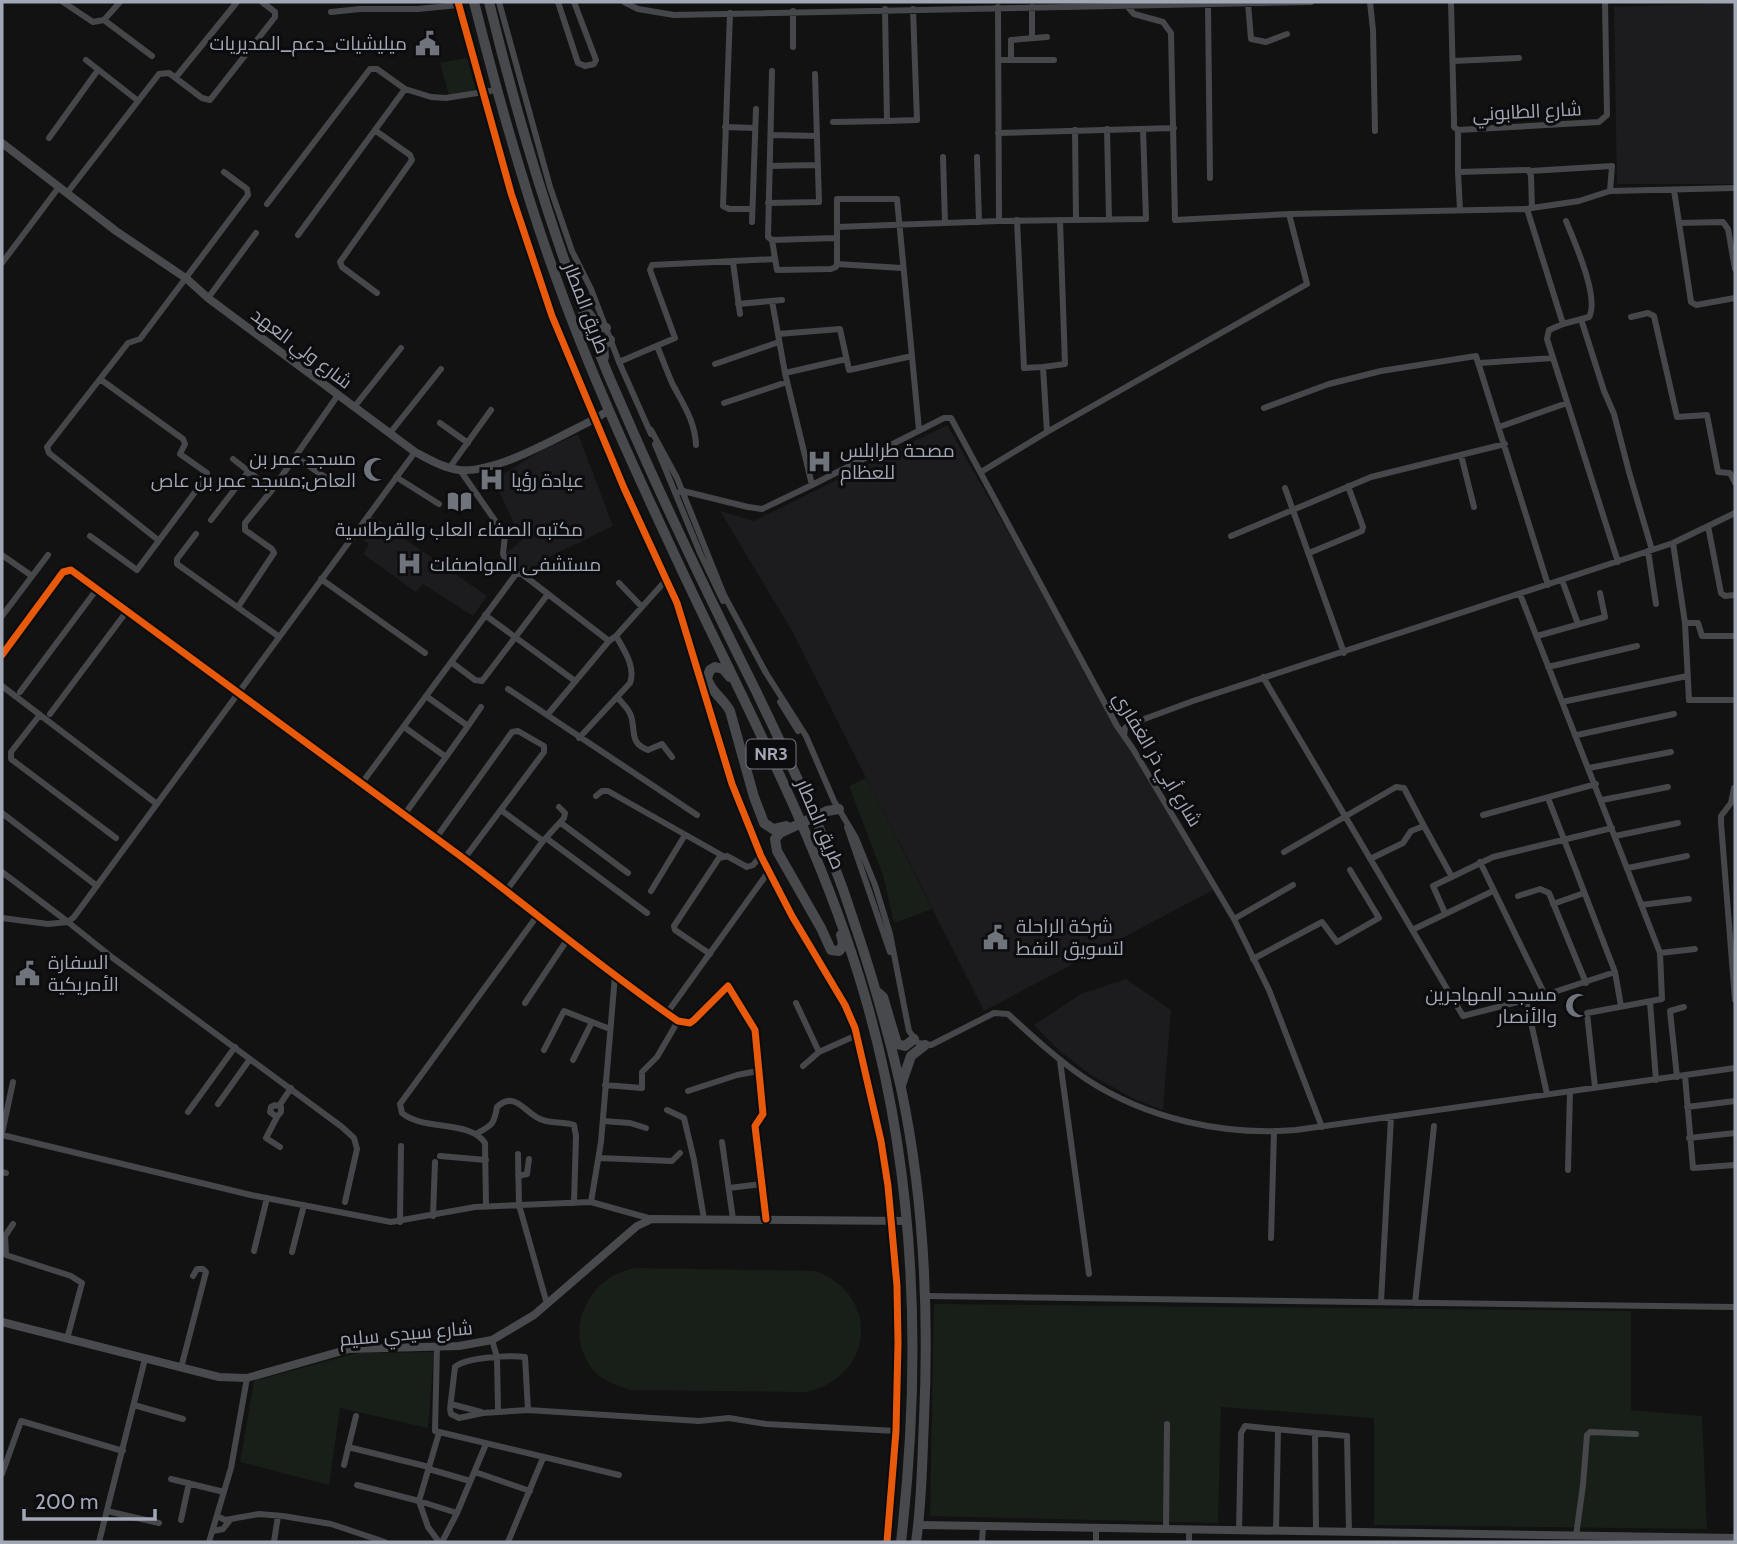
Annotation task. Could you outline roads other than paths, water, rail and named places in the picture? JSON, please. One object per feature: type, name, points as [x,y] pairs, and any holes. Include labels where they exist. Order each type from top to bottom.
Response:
[{"type":"highway","name":"طريق المطار","points":[[474,2],[496,90],[558,284],[609,410],[671,547],[765,738],[819,864],[865,994],[880,1052],[895,1132],[907,1221],[912,1365],[907,1486],[901,1542]]},
{"type":"highway","name":"طريق المطار","points":[[489,2],[509,81],[572,283],[628,420],[782,745],[817,825],[852,913],[874,990],[901,1089],[915,1174],[925,1296],[926,1371],[916,1542]]},
{"type":"highway","points":[[572,283],[594,322],[606,328]]},
{"type":"highway","points":[[607,371],[603,347],[610,340]]},
{"type":"highway","points":[[737,685],[723,669],[715,667],[707,674],[708,689],[730,711],[764,823],[774,829],[786,828]]},
{"type":"highway","points":[[819,864],[843,944],[839,951],[831,950],[776,851],[776,837],[786,828],[825,810],[839,809]]},
{"type":"highway","points":[[874,990],[883,997],[897,1044],[905,1046],[914,1039]]},
{"type":"highway","points":[[901,1089],[911,1056],[925,1045]]},
{"type":"main road","name":"شارع ولي العهد","points":[[3,146],[116,231],[187,279],[208,298],[415,452],[440,465],[460,470],[502,462],[609,410]]},
{"type":"main road","points":[[652,1219],[907,1221]]},
{"type":"main road","name":"شارع سيدي سليم","points":[[2,1322],[219,1377],[247,1378],[349,1349],[469,1345],[492,1340],[520,1325],[637,1226],[652,1219]]},
{"type":"main road","points":[[918,1525],[1731,1540]]},
{"type":"street","points":[[63,2],[93,22],[104,20],[120,2]]},
{"type":"street","points":[[176,77],[237,2]]},
{"type":"street","points":[[67,193],[159,74],[169,72],[202,98],[210,100],[275,17],[275,12],[262,2]]},
{"type":"street","points":[[499,2],[550,187],[572,251],[724,595],[764,674],[817,757],[817,763],[839,809],[870,888],[899,984],[909,1031],[914,1039],[925,1045],[939,1042],[995,1013],[1008,1014],[1060,1060],[1104,1089],[1148,1110],[1187,1122],[1234,1131],[1273,1132],[1322,1127],[1735,1068]]},
{"type":"street","points":[[558,2],[578,63],[585,66],[594,64],[596,57],[574,2]]},
{"type":"street","points":[[624,2],[653,13],[913,9],[929,5],[1032,7],[1311,2]]},
{"type":"street","points":[[771,2],[772,12]]},
{"type":"street","points":[[1370,2],[1375,131]]},
{"type":"street","points":[[1451,2],[1454,127],[1458,130],[1460,210]]},
{"type":"street","name":"شارع الطابوني","points":[[1458,130],[1604,120],[1607,115],[1605,2]]},
{"type":"street","points":[[331,12],[418,9],[458,3],[511,193],[552,316],[624,488],[677,603],[708,689],[732,783],[761,856],[792,916],[845,1005],[857,1035],[881,1141],[891,1221],[898,1318],[896,1432],[887,1542]]},
{"type":"street","points":[[1205,3],[1210,178]]},
{"type":"street","points":[[1248,3],[1251,39],[1266,42],[1287,34]]},
{"type":"street","points":[[1127,6],[1133,14],[1163,22],[1170,30],[1175,220],[1289,214],[1530,209],[1580,201],[1610,191],[1735,188]]},
{"type":"street","points":[[998,7],[999,221]]},
{"type":"street","points":[[1032,7],[1032,38]]},
{"type":"street","points":[[885,9],[887,121]]},
{"type":"street","points":[[834,122],[917,120],[913,9]]},
{"type":"street","points":[[793,11],[793,47]]},
{"type":"street","points":[[730,13],[723,206],[729,209],[752,209]]},
{"type":"street","points":[[104,20],[152,55]]},
{"type":"street","points":[[1011,60],[1011,40],[1047,37]]},
{"type":"street","points":[[1453,61],[1519,58]]},
{"type":"street","points":[[86,60],[137,100]]},
{"type":"street","points":[[998,60],[1054,60]]},
{"type":"street","points":[[267,204],[370,69],[377,69],[405,89],[438,98],[496,90]]},
{"type":"street","points":[[49,138],[98,71]]},
{"type":"street","points":[[680,492],[762,509],[919,430],[898,202],[895,198],[839,198],[836,201],[836,267],[779,271],[776,268],[772,240],[768,237],[772,71]]},
{"type":"street","points":[[768,203],[819,202],[815,74]]},
{"type":"street","points":[[298,235],[405,89]]},
{"type":"street","points":[[752,222],[756,110]]},
{"type":"street","points":[[725,127],[755,128]]},
{"type":"street","points":[[998,133],[1174,128]]},
{"type":"street","points":[[1107,129],[1109,219]]},
{"type":"street","points":[[837,227],[1017,220],[1146,219],[1143,129]]},
{"type":"street","points":[[1075,130],[1076,219]]},
{"type":"street","points":[[376,131],[410,155],[412,160],[340,262],[342,267],[377,293]]},
{"type":"street","points":[[771,135],[817,136]]},
{"type":"street","points":[[943,157],[945,223]]},
{"type":"street","points":[[977,157],[979,222]]},
{"type":"street","points":[[770,166],[818,165]]},
{"type":"street","points":[[1458,172],[1612,166],[1610,191]]},
{"type":"street","points":[[1530,171],[1530,209],[1563,324]]},
{"type":"street","points":[[158,540],[47,450],[128,343],[140,339],[248,194],[247,189],[224,172]]},
{"type":"street","points":[[2,263],[59,187]]},
{"type":"street","points":[[1674,190],[1691,302],[1696,305],[1735,298]]},
{"type":"street","points":[[981,472],[1307,284],[1289,214]]},
{"type":"street","points":[[1017,220],[1024,368],[1065,364],[1060,220]]},
{"type":"street","points":[[1566,221],[1589,285],[1592,312],[1589,317],[1549,330],[1547,335],[1618,562]]},
{"type":"street","points":[[1679,223],[1723,222],[1728,229],[1735,269]]},
{"type":"street","points":[[208,298],[256,233]]},
{"type":"street","points":[[772,240],[836,238]]},
{"type":"street","points":[[619,362],[674,340],[676,336],[650,267],[775,259]]},
{"type":"street","points":[[733,261],[740,314]]},
{"type":"street","points":[[837,264],[902,268]]},
{"type":"street","points":[[738,304],[782,300]]},
{"type":"street","points":[[772,301],[785,373],[812,485]]},
{"type":"street","points":[[1631,317],[1648,313],[1654,316],[1677,417],[1707,415],[1717,472],[1731,474],[1735,483]]},
{"type":"street","points":[[1581,319],[1614,414],[1650,550],[1656,604]]},
{"type":"street","points":[[778,334],[840,329],[849,370],[912,356]]},
{"type":"street","points":[[715,363],[779,342]]},
{"type":"street","points":[[657,346],[690,416],[696,445]]},
{"type":"street","points":[[355,406],[401,348]]},
{"type":"street","points":[[1264,408],[1329,384],[1381,371],[1476,356],[1548,584]]},
{"type":"street","points":[[1480,363],[1553,358]]},
{"type":"street","points":[[785,373],[846,359]]},
{"type":"street","points":[[1043,367],[1047,432]]},
{"type":"street","points":[[390,433],[441,369]]},
{"type":"street","points":[[90,536],[135,569],[207,473],[180,454],[185,444],[183,439],[100,379]]},
{"type":"street","points":[[724,403],[787,382]]},
{"type":"street","points":[[238,607],[274,553],[244,527],[338,395]]},
{"type":"street","points":[[1499,427],[1567,403]]},
{"type":"street","points":[[450,467],[491,411]]},
{"type":"street","name":"شارع أبي ذر الغفاري","points":[[919,430],[949,416],[1117,726],[1234,919],[1269,990],[1322,1127]]},
{"type":"street","points":[[440,424],[468,443]]},
{"type":"street","points":[[1231,536],[1371,477],[1504,444]]},
{"type":"street","points":[[2,918],[48,924],[68,922],[415,452]]},
{"type":"street","points":[[1461,455],[1474,507]]},
{"type":"street","points":[[296,457],[335,484]]},
{"type":"street","points":[[233,459],[272,490]]},
{"type":"street","points":[[460,470],[505,535],[503,554],[508,563]]},
{"type":"street","points":[[211,520],[248,472]]},
{"type":"street","points":[[396,477],[439,504]]},
{"type":"street","points":[[1308,553],[1362,531],[1363,527],[1348,486]]},
{"type":"street","points":[[1285,488],[1344,653]]},
{"type":"street","points":[[1124,736],[1128,725],[1263,677],[1344,653],[1673,543],[1735,513]]},
{"type":"street","points":[[1708,526],[1721,593],[1725,596],[1735,595]]},
{"type":"street","points":[[196,534],[177,559],[177,564],[278,636]]},
{"type":"street","points":[[1673,543],[1685,623],[1689,701],[1732,700]]},
{"type":"street","points":[[2,555],[32,576]]},
{"type":"street","points":[[2,617],[48,555]]},
{"type":"street","points":[[2,655],[65,570],[71,570],[362,783],[678,1021],[690,1023],[728,986],[755,1030],[763,1114],[755,1126],[766,1219]]},
{"type":"street","points":[[362,783],[516,574],[522,574],[609,641]]},
{"type":"street","points":[[321,579],[425,653]]},
{"type":"street","points":[[548,714],[609,641],[667,579]]},
{"type":"street","points":[[1562,580],[1577,624]]},
{"type":"street","points":[[619,583],[642,607]]},
{"type":"street","points":[[20,692],[97,589]]},
{"type":"street","points":[[1537,636],[1605,617],[1600,593]]},
{"type":"street","points":[[451,662],[475,680],[482,681],[548,594]]},
{"type":"street","points":[[1520,594],[1660,953],[1663,997],[1660,1000],[1587,1013],[1595,1087]]},
{"type":"street","points":[[50,714],[127,611]]},
{"type":"street","points":[[485,615],[575,681]]},
{"type":"street","points":[[1685,623],[1699,624],[1702,636],[1735,636]]},
{"type":"street","points":[[579,738],[632,678],[630,666],[616,636]]},
{"type":"street","points":[[1548,667],[1637,646]]},
{"type":"street","points":[[1562,702],[1687,676]]},
{"type":"street","points":[[1263,677],[1463,1016],[1545,995],[1615,972]]},
{"type":"street","points":[[2,687],[157,804]]},
{"type":"street","points":[[508,689],[697,815]]},
{"type":"street","points":[[426,696],[468,726]]},
{"type":"street","points":[[617,697],[632,717],[635,741],[648,750],[662,744],[671,757]]},
{"type":"street","points":[[404,815],[481,707]]},
{"type":"street","points":[[1577,736],[1674,715]]},
{"type":"street","points":[[39,716],[11,752],[11,759],[116,838]]},
{"type":"street","points":[[404,727],[446,757]]},
{"type":"street","points":[[436,838],[511,734],[518,731],[545,748],[464,859]]},
{"type":"street","points":[[1589,768],[1671,752]]},
{"type":"street","points":[[1483,815],[1596,785]]},
{"type":"street","points":[[1284,852],[1400,787],[1404,788],[1452,877]]},
{"type":"street","points":[[1602,800],[1668,787]]},
{"type":"street","points":[[1734,788],[1731,803],[1724,811],[1721,822],[1735,1000]]},
{"type":"street","points":[[596,796],[602,791],[608,791],[747,867],[753,865],[761,856]]},
{"type":"street","points":[[1548,798],[1615,972],[1621,1006]]},
{"type":"street","points":[[506,891],[561,822],[565,814],[559,807]]},
{"type":"street","points":[[501,810],[648,913]]},
{"type":"street","points":[[2,813],[97,886]]},
{"type":"street","points":[[561,822],[628,873]]},
{"type":"street","points":[[1615,836],[1678,823]]},
{"type":"street","points":[[1370,859],[1403,843],[1411,831],[1424,826]]},
{"type":"street","points":[[1445,913],[1432,888],[1480,862],[1612,828]]},
{"type":"street","points":[[650,891],[685,835]]},
{"type":"street","points":[[710,954],[675,930],[674,926],[719,858],[723,856]]},
{"type":"street","points":[[1628,868],[1687,856]]},
{"type":"street","points":[[1480,862],[1545,995]]},
{"type":"street","points":[[1253,959],[1322,922],[1337,943],[1379,918],[1350,870]]},
{"type":"street","points":[[667,1013],[769,871]]},
{"type":"street","points":[[2,872],[354,1138],[357,1154],[345,1202]]},
{"type":"street","points":[[1234,919],[1293,884]]},
{"type":"street","points":[[1518,896],[1544,889],[1549,892],[1586,983]]},
{"type":"street","points":[[1412,930],[1493,891]]},
{"type":"street","points":[[1553,904],[1584,893]]},
{"type":"street","points":[[1641,905],[1689,899]]},
{"type":"street","points":[[486,1206],[485,1143],[476,1134],[415,1122],[402,1113],[400,1104],[537,916]]},
{"type":"street","points":[[525,1003],[567,940]]},
{"type":"street","points":[[1660,953],[1695,948]]},
{"type":"street","points":[[591,1202],[603,1121],[615,975]]},
{"type":"street","points":[[1526,1000],[1547,1094]]},
{"type":"street","points":[[1650,1002],[1656,1080]]},
{"type":"street","points":[[796,1003],[819,1052]]},
{"type":"street","points":[[1684,1007],[1670,1011],[1687,1107],[1693,1168],[1735,1165]]},
{"type":"street","points":[[544,1050],[564,1011],[610,1029]]},
{"type":"street","points":[[606,1085],[642,1088],[642,1072],[657,1057],[678,1021]]},
{"type":"street","points":[[573,1060],[592,1022]]},
{"type":"street","points":[[803,1066],[819,1052],[857,1035]]},
{"type":"street","points":[[188,1112],[234,1047]]},
{"type":"street","points":[[218,1104],[250,1059]]},
{"type":"street","points":[[1060,1060],[1089,1274]]},
{"type":"street","points":[[688,1091],[758,1071]]},
{"type":"street","points":[[13,1082],[2,1134],[267,1198],[382,1221],[400,1222],[486,1206],[591,1202],[652,1219]]},
{"type":"street","points":[[280,1147],[267,1138],[276,1117],[270,1109],[274,1105],[279,1106],[291,1088]]},
{"type":"street","points":[[1568,1170],[1570,1091]]},
{"type":"street","points":[[476,1134],[492,1125],[496,1120],[497,1107],[506,1101],[520,1103],[543,1121],[574,1125],[574,1203]]},
{"type":"street","points":[[1687,1107],[1735,1101]]},
{"type":"street","points":[[667,1110],[684,1118],[704,1219]]},
{"type":"street","points":[[1381,1302],[1391,1117]]},
{"type":"street","points":[[603,1121],[630,1123],[646,1128]]},
{"type":"street","points":[[1415,1303],[1434,1126]]},
{"type":"street","points":[[1271,1238],[1273,1132]]},
{"type":"street","points":[[1689,1138],[1735,1133]]},
{"type":"street","points":[[722,1142],[733,1219]]},
{"type":"street","points":[[400,1222],[401,1146]]},
{"type":"street","points":[[599,1158],[672,1161],[680,1153]]},
{"type":"street","points":[[518,1154],[519,1205],[547,1304]]},
{"type":"street","points":[[433,1216],[438,1159],[486,1160]]},
{"type":"street","points":[[518,1176],[527,1174],[529,1159]]},
{"type":"street","points":[[729,1188],[762,1184]]},
{"type":"street","points":[[254,1251],[267,1198]]},
{"type":"street","points":[[292,1252],[304,1205]]},
{"type":"street","points":[[13,1224],[5,1236],[6,1255],[71,1276],[82,1283],[67,1339]]},
{"type":"street","points":[[181,1368],[206,1272],[197,1269],[193,1276]]},
{"type":"street","points":[[925,1296],[1735,1307]]},
{"type":"street","points":[[492,1340],[497,1357],[498,1411]]},
{"type":"street","points":[[437,1347],[434,1428],[439,1433],[619,1475]]},
{"type":"street","points":[[528,1410],[527,1359],[522,1356],[497,1357],[458,1364],[455,1367],[451,1405],[453,1416],[459,1418],[498,1411],[528,1410],[699,1421],[729,1418],[766,1424],[896,1432]]},
{"type":"street","points":[[99,1542],[145,1359]]},
{"type":"street","points":[[209,1542],[231,1468],[247,1378]]},
{"type":"street","points":[[134,1405],[183,1419]]},
{"type":"street","points":[[344,1465],[356,1416]]},
{"type":"street","points":[[2,1474],[21,1422],[123,1451]]},
{"type":"street","points":[[1166,1529],[1167,1424]]},
{"type":"street","points":[[1239,1531],[1242,1430],[1245,1426],[1347,1436],[1349,1532]]},
{"type":"street","points":[[1276,1531],[1278,1429]]},
{"type":"street","points":[[1576,1536],[1587,1435],[1598,1431],[1636,1434]]},
{"type":"street","points":[[439,1433],[419,1501],[428,1527],[441,1542],[457,1513],[486,1444]]},
{"type":"street","points":[[1315,1434],[1316,1532]]},
{"type":"street","points":[[348,1447],[470,1481]]},
{"type":"street","points":[[508,1542],[543,1458]]},
{"type":"street","points":[[475,1472],[530,1491]]},
{"type":"street","points":[[171,1479],[224,1492]]},
{"type":"street","points":[[181,1520],[189,1483]]},
{"type":"street","points":[[357,1485],[457,1513]]},
{"type":"street","points":[[107,1511],[159,1522]]},
{"type":"street","points":[[217,1516],[230,1520],[259,1514],[321,1521],[385,1542]]},
{"type":"street","points":[[274,1542],[278,1516]]},
{"type":"street","points":[[213,1531],[223,1529],[230,1520]]},
{"type":"street","points":[[982,1542],[983,1527]]},
{"type":"street","points":[[1096,1528],[1096,1542]]},
{"type":"street","points":[[1189,1529],[1189,1542]]},
{"type":"place","name":"ميليشيات_دعم_المديريات","points":[[427,43]]},
{"type":"place","name":"مصحة طرابلس للعظام","points":[[820,461]]},
{"type":"place","name":"مسجد عمر بن العاص;مسجد عمر بن عاص","points":[[376,469]]},
{"type":"place","name":"عيادة رؤيا","points":[[491,480]]},
{"type":"place","name":"مكتبه الصفاء العاب والقرطاسية","points":[[459,501]]},
{"type":"place","name":"مستشفى المواصفات","points":[[410,564]]},
{"type":"place","name":"شركة الراحلة لتسويق النفط","points":[[996,937]]},
{"type":"place","name":"السفارة الأمريكية","points":[[28,973]]},
{"type":"place","name":"مسجد المهاجرين والأنصار","points":[[1577,1005]]}]
